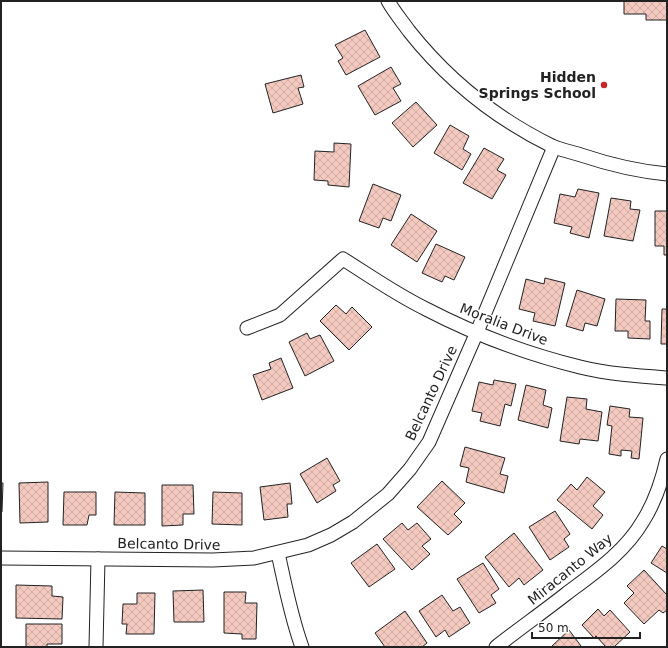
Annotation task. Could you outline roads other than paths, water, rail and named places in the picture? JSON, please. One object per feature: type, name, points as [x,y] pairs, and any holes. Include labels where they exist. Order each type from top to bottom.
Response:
[{"type":"street","points":[[388,1],[393,10],[419,43],[447,74],[510,123],[554,146],[617,167],[667,174]]},
{"type":"street","name":"Belcanto Drive","points":[[1,558],[232,560],[254,558],[278,554],[308,545],[331,535],[353,522],[388,494],[410,469],[429,442],[477,332],[554,146]]},
{"type":"street","name":"Moralia Drive","points":[[247,328],[280,315],[343,259],[392,290],[426,309],[477,332],[526,351],[580,367],[627,375],[667,378]]},
{"type":"street","name":"Miracanto Way","points":[[496,647],[584,581],[610,560],[626,544],[643,522],[656,496],[667,459]]},
{"type":"street","points":[[278,554],[289,605],[302,647]]},
{"type":"street","points":[[96,647],[98,559]]},
{"type":"place","name":"Hidden Springs School","points":[[604,85]]}]
